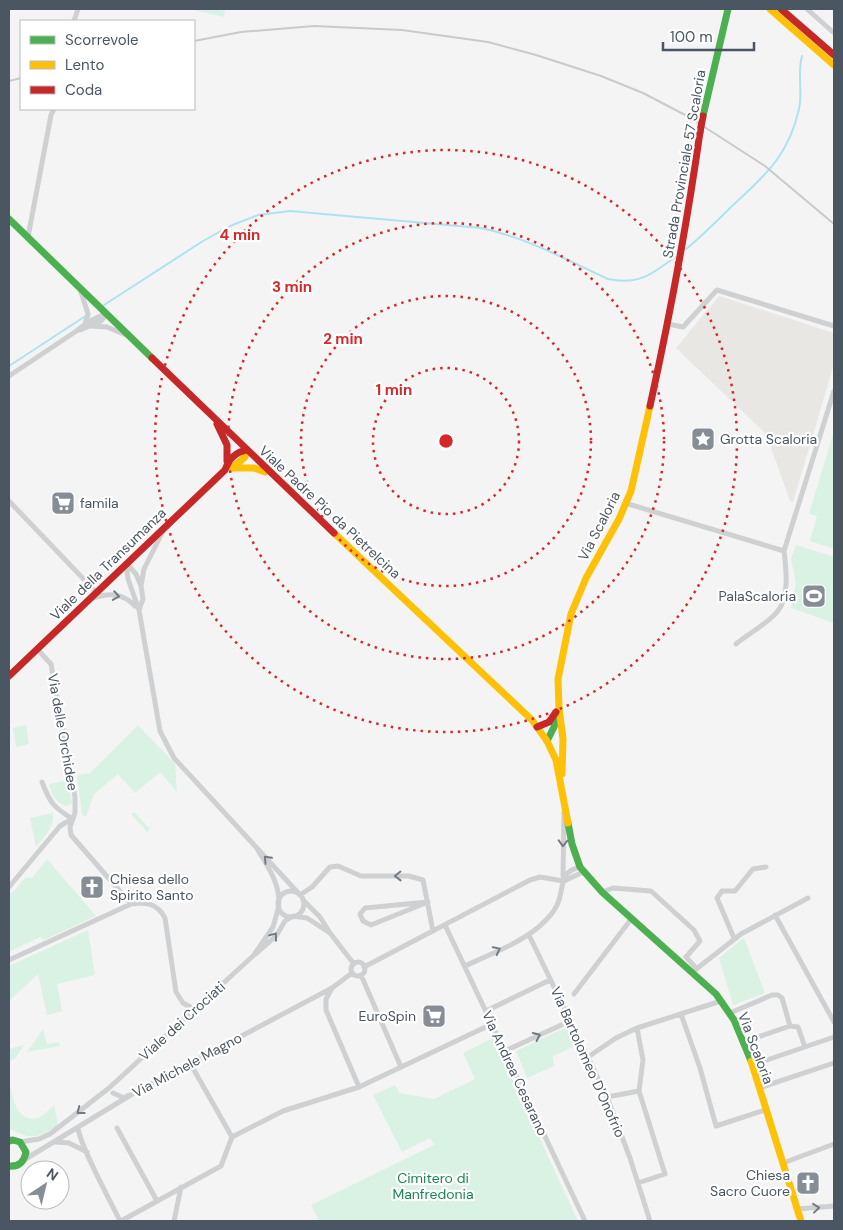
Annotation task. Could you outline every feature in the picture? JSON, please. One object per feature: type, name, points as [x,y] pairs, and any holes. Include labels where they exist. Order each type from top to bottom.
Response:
[{"type":"main road","name":"Strada Provinciale 57 Scaloria","points":[[668,324],[691,204],[703,116],[728,9]]},
{"type":"main road","points":[[770,9],[834,65]]},
{"type":"main road","points":[[782,9],[834,55]]},
{"type":"main road","name":"Viale Padre Pio da Pietrelcina","points":[[9,219],[275,478],[526,713],[538,727]]},
{"type":"main road","name":"Via Scaloria","points":[[561,782],[563,739],[558,679],[571,614],[586,578],[619,519],[631,491],[668,324]]},
{"type":"main road","points":[[215,419],[227,445],[225,470],[249,466],[260,468],[275,478]]},
{"type":"main road","points":[[227,460],[239,451],[247,450],[245,457],[234,468]]},
{"type":"main road","name":"Viale della Transumanza","points":[[9,676],[225,470]]},
{"type":"main road","points":[[538,727],[549,722],[559,708]]},
{"type":"main road","name":"Via Scaloria","points":[[547,741],[554,727],[559,708]]},
{"type":"main road","name":"Via Scaloria","points":[[538,727],[556,760],[575,857],[581,869],[602,892],[695,970],[730,1013],[743,1042],[802,1221]]},
{"type":"main road","points":[[547,741],[557,742],[563,739]]},
{"type":"main road","points":[[9,1140],[20,1142],[25,1148],[26,1156],[23,1160]]},
{"type":"main road","points":[[9,1174],[20,1164]]},
{"type":"street","points":[[807,9],[834,34]]},
{"type":"street","points":[[28,237],[54,110]]},
{"type":"street","points":[[80,289],[88,314],[88,325]]},
{"type":"street","points":[[668,324],[683,328],[717,290],[834,326]]},
{"type":"street","points":[[9,376],[99,316],[107,314]]},
{"type":"street","points":[[88,325],[107,327],[129,336]]},
{"type":"street","points":[[736,644],[778,612],[782,604],[785,591],[786,569],[784,550],[834,391]]},
{"type":"street","points":[[9,501],[96,592]]},
{"type":"street","points":[[625,503],[784,550]]},
{"type":"street","points":[[141,586],[144,569],[164,528]]},
{"type":"street","points":[[126,564],[136,574],[141,586],[143,599],[139,610]]},
{"type":"street","points":[[126,564],[128,579],[139,610],[160,731],[174,758],[302,897],[354,964]]},
{"type":"street","points":[[89,600],[102,595],[119,594],[139,610]]},
{"type":"street","name":"Via delle Orchidee","points":[[37,649],[51,664],[75,797],[75,813],[70,827],[71,835],[131,904]]},
{"type":"street","points":[[9,887],[60,826],[72,819],[56,809],[48,798],[42,782]]},
{"type":"street","name":"Via Scaloria","points":[[465,966],[528,934],[546,920],[559,902],[563,881],[564,804]]},
{"type":"street","points":[[256,847],[274,879],[282,913],[307,918],[330,933]]},
{"type":"street","points":[[302,897],[330,867],[338,866],[362,876],[408,876],[424,880],[434,931]]},
{"type":"street","points":[[734,938],[717,898],[722,891],[735,891],[753,869],[766,867]]},
{"type":"street","points":[[364,967],[530,880],[540,877],[563,881],[571,869],[581,869]]},
{"type":"street","points":[[602,892],[613,888],[650,891],[694,930],[700,941],[686,957],[695,970],[734,938],[808,898]]},
{"type":"street","points":[[279,904],[285,892],[293,891],[302,897]]},
{"type":"street","name":"Viale dei Crociati","points":[[20,1142],[30,1142],[50,1134],[111,1091],[194,1010],[276,936],[285,921],[302,910],[302,897]]},
{"type":"street","points":[[428,902],[371,925],[363,922],[360,914],[365,908],[428,902]]},
{"type":"street","points":[[9,960],[131,904],[153,905],[161,910],[165,918],[176,992],[183,1004],[194,1010]]},
{"type":"street","name":"Viale dei Crociati","points":[[254,955],[273,927],[279,904]]},
{"type":"street","points":[[775,916],[834,1022]]},
{"type":"street","points":[[574,994],[632,918]]},
{"type":"street","name":"Via Andrea Cesarano","points":[[445,925],[585,1221]]},
{"type":"street","name":"Via Bartolomeo D'Onofrio","points":[[528,934],[607,1097],[650,1221]]},
{"type":"street","points":[[354,964],[360,963],[364,967]]},
{"type":"street","points":[[354,964],[351,967],[352,973],[356,976],[361,975]]},
{"type":"street","points":[[361,975],[364,967]]},
{"type":"street","name":"Via Michele Magno","points":[[25,1160],[134,1093],[332,988],[352,973]]},
{"type":"street","points":[[361,975],[401,1067]]},
{"type":"street","points":[[486,1011],[550,980]]},
{"type":"street","points":[[332,988],[326,999],[326,1010],[359,1087]]},
{"type":"street","points":[[730,1013],[772,995],[778,995],[782,998],[790,1026]]},
{"type":"street","points":[[588,1057],[616,1038],[637,1028],[721,1001]]},
{"type":"street","points":[[681,1014],[700,1068],[716,1126],[765,1110]]},
{"type":"street","points":[[505,1051],[570,1021]]},
{"type":"street","points":[[78,1127],[78,1132],[120,1221],[221,1166],[232,1137],[283,1111],[359,1087],[492,1024]]},
{"type":"street","points":[[743,1042],[790,1026],[798,1027],[805,1047]]},
{"type":"street","points":[[637,1028],[644,1060],[639,1091],[665,1174],[638,1183]]},
{"type":"street","points":[[764,1061],[834,1037]]},
{"type":"street","points":[[190,1063],[232,1137]]},
{"type":"street","points":[[758,1088],[834,1063]]},
{"type":"street","points":[[111,1091],[124,1098],[134,1093]]},
{"type":"street","points":[[110,1108],[113,1100],[111,1091]]},
{"type":"street","points":[[607,1097],[639,1091]]},
{"type":"street","points":[[117,1128],[158,1201]]},
{"type":"street","points":[[53,1142],[69,1143],[87,1152]]},
{"type":"street","points":[[782,1163],[834,1144]]},
{"type":"street","points":[[174,1221],[181,1187]]},
{"type":"street","points":[[798,1210],[834,1206]]},
{"type":"shaded area","points":[[719,296],[834,333],[834,364],[793,502],[790,501],[766,434],[676,348]]},
{"type":"green space","points":[[190,9],[225,9],[224,17]]},
{"type":"green space","points":[[834,431],[834,549],[810,541],[817,516],[809,514]]},
{"type":"green space","name":"PalaScaloria","points":[[796,545],[834,557],[834,623],[791,608],[796,583],[791,559]]},
{"type":"green space","points":[[26,725],[29,744],[16,747],[13,728]]},
{"type":"green space","points":[[138,725],[175,764],[177,792],[160,772],[135,793],[118,774],[94,794],[86,817],[82,815],[77,775],[90,773]]},
{"type":"green space","points":[[68,780],[72,803],[67,806],[55,798],[49,784]]},
{"type":"green space","points":[[134,812],[150,829],[147,832],[131,814]]},
{"type":"green space","points":[[53,813],[52,823],[46,835],[36,847],[30,818]]},
{"type":"green space","points":[[47,859],[96,916],[44,940],[40,937],[9,952],[9,894],[26,877],[32,878]]},
{"type":"green space","points":[[88,930],[95,975],[57,984],[62,1011],[47,1015],[38,974],[9,1001],[9,966]]},
{"type":"green space","points":[[744,938],[765,993],[733,1005],[719,958]]},
{"type":"green space","points":[[569,1026],[577,1045],[553,1056],[554,1066],[527,1078],[516,1051]]},
{"type":"green space","points":[[43,1029],[47,1044],[59,1042],[60,1046],[27,1052]]},
{"type":"green space","name":"Cimitero di Manfredonia","points":[[493,1038],[578,1221],[319,1221],[311,1205],[434,1145],[430,1138],[402,1152],[373,1095],[395,1085],[399,1093],[434,1099],[475,1079],[463,1053]]},
{"type":"green space","points":[[24,1045],[15,1059],[9,1061],[9,1049]]},
{"type":"green space","points":[[9,1081],[16,1107],[25,1117],[31,1119],[38,1118],[54,1105],[58,1125],[45,1133],[34,1136],[22,1135],[9,1128]]},
{"type":"waterway","points":[[686,249],[752,187],[781,154],[788,141],[799,109],[802,56]]},
{"type":"waterway","points":[[104,305],[203,241],[230,226],[258,215],[290,211],[481,228],[530,243],[608,279],[619,281],[644,277],[675,257]]},
{"type":"waterway","points":[[9,366],[84,317]]},
{"type":"railway","points":[[195,41],[241,32],[314,26],[402,30],[488,42],[536,55],[601,76],[643,93],[689,117],[765,166],[834,224]]},
{"type":"railway","points":[[9,81],[20,78]]},
{"type":"traffic: fast","points":[[703,116],[728,9]]},
{"type":"traffic: fast","points":[[9,219],[152,358]]},
{"type":"traffic: fast","points":[[547,741],[558,713]]},
{"type":"traffic: fast","points":[[568,823],[572,844],[580,867],[602,892],[716,994],[734,1020],[751,1061]]},
{"type":"traffic: fast","points":[[9,1141],[20,1142],[26,1152],[24,1159],[20,1163],[16,1166],[9,1166]]},
{"type":"traffic: slow","points":[[770,9],[834,65]]},
{"type":"traffic: slow","points":[[562,774],[563,739],[558,679],[571,614],[586,578],[619,519],[631,491],[650,406]]},
{"type":"traffic: slow","points":[[232,468],[245,457],[247,450]]},
{"type":"traffic: slow","points":[[234,468],[254,468],[265,472]]},
{"type":"traffic: slow","points":[[334,533],[532,720],[547,741],[556,760],[568,823]]},
{"type":"traffic: slow","points":[[751,1061],[801,1221]]},
{"type":"traffic: jam","points":[[781,9],[834,55]]},
{"type":"traffic: jam","points":[[700,132],[703,116]]},
{"type":"traffic: jam","points":[[650,406],[678,269],[700,132]]},
{"type":"traffic: jam","points":[[152,358],[334,533]]},
{"type":"traffic: jam","points":[[217,424],[227,445],[227,461]]},
{"type":"traffic: jam","points":[[9,676],[225,470],[233,457],[239,452],[247,450]]},
{"type":"traffic: jam","points":[[537,727],[549,722],[556,712]]},
{"type":"place","name":"Grotta Scaloria","points":[[703,439]]},
{"type":"place","name":"famila","points":[[63,503]]},
{"type":"place","name":"PalaScaloria","points":[[814,596]]},
{"type":"place","name":"Chiesa dello Spirito Santo","points":[[92,887]]},
{"type":"place","name":"EuroSpin","points":[[434,1016]]},
{"type":"place","name":"Chiesa Sacro Cuore","points":[[808,1183]]}]
